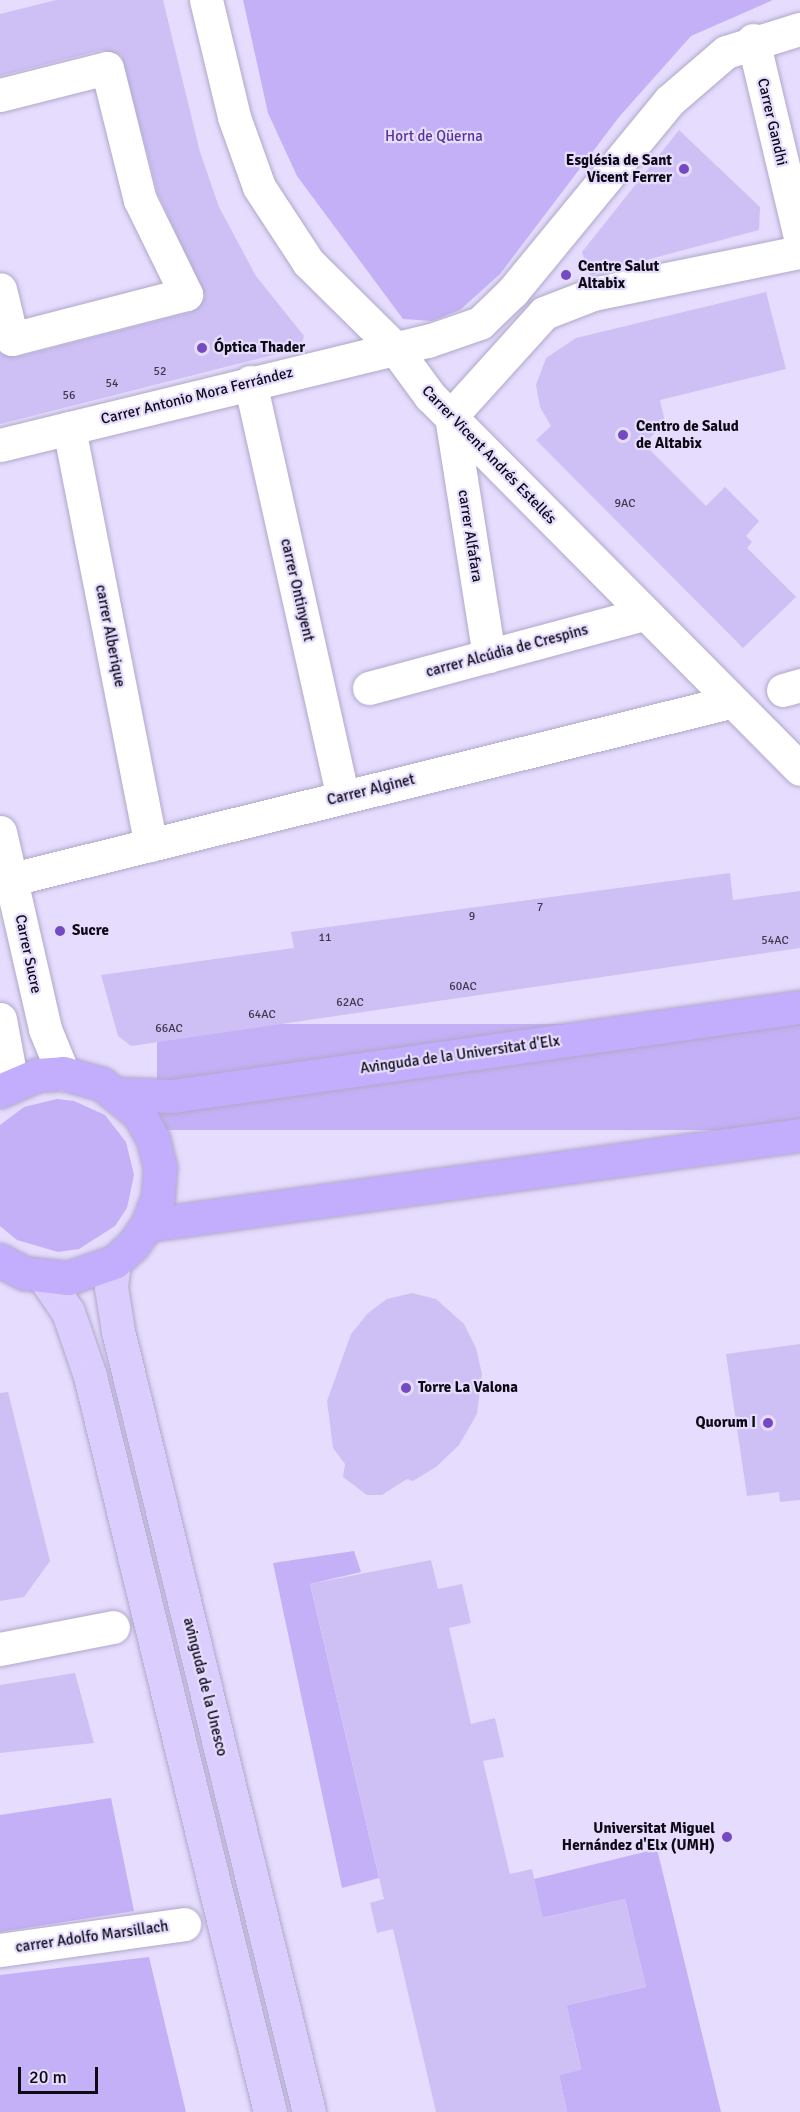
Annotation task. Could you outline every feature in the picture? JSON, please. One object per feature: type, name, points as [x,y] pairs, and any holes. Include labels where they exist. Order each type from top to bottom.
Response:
[{"type":"highway","name":"Avinguda de la Universitat d'Elx","points":[[119,1094],[172,1096],[800,1007]]},
{"type":"highway","points":[[0,1260],[44,1277],[68,1278],[114,1262],[133,1245],[147,1225],[158,1197],[160,1167],[153,1139],[139,1114],[119,1094],[83,1076],[63,1073],[37,1075],[6,1087]]},
{"type":"highway","points":[[147,1225],[800,1135]]},
{"type":"main road","name":"avinguda de la Unesco","points":[[114,1262],[111,1287],[118,1331],[309,2112]]},
{"type":"main road","points":[[44,1277],[69,1312],[90,1376],[270,2112]]},
{"type":"street","name":"Carrer Vicent Andrés Estellés","points":[[206,0],[234,117],[259,187],[308,262],[394,347],[451,417],[730,702],[800,769]]},
{"type":"street","name":"Carrer Antonio Mora Ferrández","points":[[0,445],[394,347],[428,341],[480,323],[513,291],[669,101],[726,52],[753,40],[800,28]]},
{"type":"street","name":"Carrer Gandhi","points":[[753,40],[800,238]]},
{"type":"street","points":[[0,95],[107,68],[140,200],[186,294],[12,339],[0,289]]},
{"type":"street","points":[[451,417],[544,313],[592,294],[800,252]]},
{"type":"street","name":"carrer Ontinyent","points":[[250,382],[343,797]]},
{"type":"street","name":"carrer Alfafara","points":[[451,417],[489,656]]},
{"type":"street","name":"carrer Alberique","points":[[69,428],[151,845]]},
{"type":"street","name":"carrer Alcúdia de Crespins","points":[[369,688],[644,614]]},
{"type":"street","name":"Carrer Alginet","points":[[12,879],[730,702]]},
{"type":"street","name":"Carrer Sucre","points":[[0,832],[45,1029],[63,1073]]},
{"type":"street","points":[[0,1019],[6,1087]]},
{"type":"street","points":[[0,1649],[113,1627]]},
{"type":"street","name":"carrer Adolfo Marsillach","points":[[0,1950],[184,1924]]},
{"type":"green space","name":"Hort de Qüerna","points":[[243,0],[773,0],[691,36],[619,117],[500,274],[460,310],[432,321],[403,319],[297,176],[268,113]]},
{"type":"green space","points":[[157,1024],[800,1024],[800,1130],[157,1130]]},
{"type":"green space","points":[[57,1099],[74,1101],[105,1115],[126,1142],[134,1175],[127,1208],[115,1226],[79,1249],[58,1252],[17,1240],[0,1226],[0,1125],[24,1107]]},
{"type":"green space","points":[[354,1551],[361,1572],[310,1584],[379,1878],[342,1888],[273,1563]]},
{"type":"green space","points":[[111,1798],[134,1911],[0,1932],[0,1815]]},
{"type":"green space","points":[[657,1849],[721,2112],[567,2112],[559,2075],[581,2069],[572,2028],[541,2011],[646,1987],[625,1899],[520,1923],[534,1879]]},
{"type":"green space","points":[[149,1957],[186,2112],[0,2112],[0,1975]]},
{"type":"building","points":[[56,0],[163,0],[200,152],[219,207],[256,276],[304,336],[301,348],[0,424],[0,353],[17,357],[191,312],[200,306],[205,296],[158,194],[121,55],[102,50],[0,76],[0,14]]},
{"type":"building","name":"Església de Sant Vicent Ferrer","points":[[679,130],[760,207],[759,230],[590,275],[582,252]]},
{"type":"building","points":[[766,292],[786,369],[660,400],[665,422],[644,444],[706,506],[725,487],[759,521],[746,536],[752,542],[747,548],[796,597],[743,648],[536,440],[551,426],[540,407],[536,385],[546,358],[576,338]]},
{"type":"building","points":[[730,873],[733,900],[800,891],[800,948],[131,1046],[118,1036],[101,975],[294,948],[291,932]]},
{"type":"building","name":"Torre La Valona","points":[[412,1293],[436,1299],[464,1324],[476,1348],[482,1374],[477,1414],[459,1445],[436,1467],[413,1481],[407,1479],[382,1495],[367,1495],[343,1477],[345,1464],[333,1448],[327,1401],[351,1334],[368,1313],[387,1299]]},
{"type":"building","name":"Quorum I","points":[[800,1344],[800,1500],[780,1502],[779,1492],[747,1496],[726,1354]]},
{"type":"building","points":[[8,1392],[50,1561],[24,1597],[0,1601],[0,1393]]},
{"type":"building","points":[[431,1560],[438,1589],[462,1584],[471,1623],[449,1628],[471,1724],[495,1718],[504,1757],[483,1761],[510,1874],[532,1869],[543,1918],[625,1899],[646,1987],[567,2005],[581,2070],[559,2075],[567,2112],[436,2112],[393,1929],[377,1933],[370,1903],[384,1899],[310,1584]]},
{"type":"building","points":[[75,1673],[94,1743],[0,1753],[0,1685]]},
{"type":"place","name":"Església de Sant Vicent Ferrer","points":[[684,169]]},
{"type":"place","name":"Centre Salut Altabix","points":[[566,275]]},
{"type":"place","name":"Óptica Thader","points":[[202,348]]},
{"type":"place","name":"Centro de Salud de Altabix","points":[[623,435]]},
{"type":"place","name":"Sucre","points":[[60,931]]},
{"type":"place","name":"Torre La Valona","points":[[406,1388]]},
{"type":"place","name":"Quorum I","points":[[768,1423]]},
{"type":"place","name":"Universitat Miguel Hernández d'Elx (UMH)","points":[[727,1837]]}]
